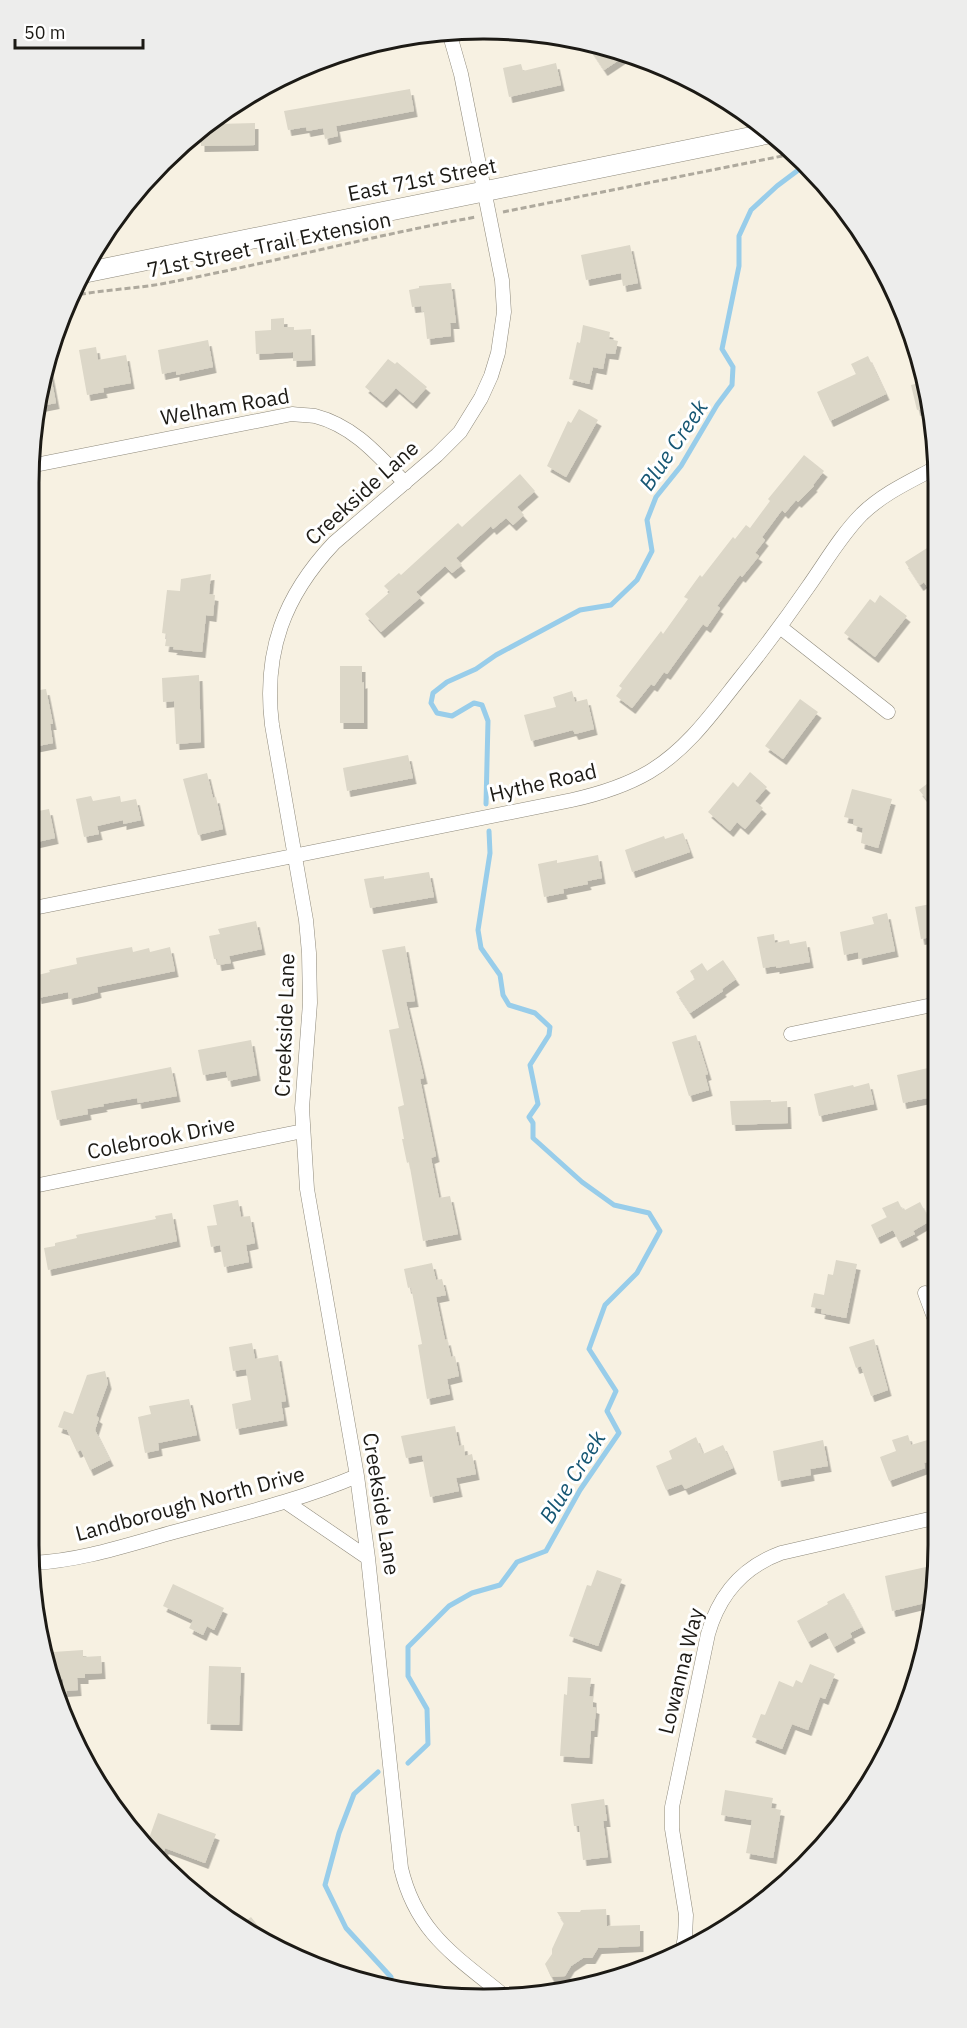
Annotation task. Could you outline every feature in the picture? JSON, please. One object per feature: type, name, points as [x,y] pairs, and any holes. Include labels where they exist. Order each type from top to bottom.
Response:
[{"type":"main road","name":"East 71st Street","points":[[94,271],[760,135]]},
{"type":"street","name":"Creekside Lane","points":[[451,40],[461,74],[500,266],[503,291],[502,329],[496,361],[469,419],[449,444],[334,543],[303,579],[276,638],[270,678],[270,710],[307,929],[310,1011],[303,1091],[303,1131],[309,1206],[357,1476],[401,1868],[405,1885],[417,1913],[437,1940],[496,1989]]},
{"type":"street","name":"Welham Road","points":[[40,464],[292,414],[315,416],[337,424],[358,436],[370,445],[405,483]]},
{"type":"street","name":"Hythe Road","points":[[39,907],[572,800],[602,793],[631,782],[668,759],[697,731],[780,627],[846,532],[860,516],[899,486],[928,472]]},
{"type":"street","points":[[780,627],[888,712]]},
{"type":"street","points":[[791,1034],[928,1006]]},
{"type":"street","name":"Colebrook Drive","points":[[39,1185],[303,1131]]},
{"type":"street","points":[[925,1293],[928,1301]]},
{"type":"street","name":"Landborough North Drive","points":[[40,1562],[79,1557],[286,1502],[357,1476]]},
{"type":"street","points":[[286,1502],[368,1558]]},
{"type":"street","name":"Lowanna Way","points":[[684,1941],[686,1915],[672,1829],[673,1798],[708,1634],[716,1612],[728,1590],[739,1578],[766,1559],[782,1553],[928,1519]]},
{"type":"path","points":[[504,212],[784,156]]},
{"type":"path","name":"71st Street Trail Extension","points":[[82,294],[161,284],[472,218]]},
{"type":"building","points":[[593,53],[618,60],[604,70]]},
{"type":"building","points":[[556,63],[561,85],[509,97],[503,68],[521,64],[523,71]]},
{"type":"building","points":[[410,89],[414,111],[336,126],[338,136],[325,139],[323,128],[307,131],[306,127],[288,130],[284,111]]},
{"type":"building","points":[[255,123],[255,145],[201,146],[201,140],[223,124]]},
{"type":"building","points":[[630,245],[638,283],[623,286],[621,273],[586,280],[581,255]]},
{"type":"building","points":[[451,283],[456,323],[450,323],[451,336],[427,339],[424,311],[422,312],[421,306],[412,307],[409,290],[419,288],[419,286]]},
{"type":"building","points":[[284,318],[284,327],[294,327],[294,330],[311,329],[312,360],[293,361],[293,352],[256,354],[255,331],[271,330],[271,319]]},
{"type":"building","points":[[583,325],[610,332],[609,339],[618,341],[615,354],[606,353],[603,369],[593,367],[589,384],[569,379]]},
{"type":"building","points":[[208,340],[213,367],[176,375],[176,371],[162,374],[158,350]]},
{"type":"building","points":[[96,347],[98,360],[126,355],[131,383],[103,388],[104,392],[87,395],[79,350]]},
{"type":"building","points":[[868,356],[886,394],[830,421],[817,392],[856,374],[851,364]]},
{"type":"building","points":[[388,359],[395,364],[397,362],[427,387],[413,403],[396,388],[383,402],[365,387]]},
{"type":"building","points":[[52,379],[56,403],[47,405]]},
{"type":"building","points":[[916,384],[921,409],[917,410],[911,385]]},
{"type":"building","points":[[579,409],[598,420],[566,477],[547,466],[568,421],[571,423]]},
{"type":"building","points":[[804,455],[824,471],[814,486],[798,502],[796,500],[785,513],[782,510],[762,537],[765,540],[755,553],[759,556],[742,577],[740,575],[717,606],[720,608],[707,627],[703,624],[667,674],[664,672],[654,686],[651,684],[632,708],[616,696],[622,688],[619,686],[661,631],[663,634],[688,599],[684,597],[700,575],[702,577],[733,537],[735,539],[746,525],[750,528],[770,501],[768,499]]},
{"type":"building","points":[[520,474],[535,491],[517,507],[524,515],[513,525],[506,518],[493,529],[491,526],[456,558],[462,565],[452,573],[445,566],[416,592],[421,597],[381,632],[365,614],[390,592],[384,586],[399,573],[401,575],[458,523],[462,527]]},
{"type":"building","points":[[928,547],[928,588],[924,582],[920,585],[905,562]]},
{"type":"building","points":[[211,574],[209,594],[215,595],[213,616],[206,615],[202,652],[165,646],[167,634],[162,633],[167,590],[180,591],[181,579]]},
{"type":"building","points":[[880,595],[907,616],[875,657],[844,633],[870,599],[875,603]]},
{"type":"building","points":[[340,666],[362,666],[364,723],[340,723]]},
{"type":"building","points":[[199,675],[201,742],[176,744],[174,701],[163,702],[162,678]]},
{"type":"building","points":[[46,689],[53,724],[50,724],[53,743],[39,746],[39,690]]},
{"type":"building","points":[[572,691],[575,702],[587,699],[594,729],[575,734],[573,730],[531,741],[524,715],[556,707],[553,697]]},
{"type":"building","points":[[800,699],[818,712],[783,759],[765,746]]},
{"type":"building","points":[[408,755],[413,778],[347,791],[343,768]]},
{"type":"building","points":[[750,772],[767,787],[755,801],[763,808],[745,829],[737,822],[730,831],[708,812],[733,782],[738,787]]},
{"type":"building","points":[[207,773],[213,798],[216,797],[223,829],[198,835],[183,779]]},
{"type":"building","points":[[928,783],[928,801],[919,790]]},
{"type":"building","points":[[852,789],[892,799],[878,848],[861,843],[863,828],[853,825],[854,819],[844,817]]},
{"type":"building","points":[[91,796],[93,801],[120,796],[121,802],[136,799],[141,820],[123,824],[123,820],[97,826],[99,834],[84,837],[76,799]]},
{"type":"building","points":[[49,809],[55,838],[39,842],[39,811]]},
{"type":"building","points":[[683,833],[690,852],[632,872],[625,850],[664,836],[665,839]]},
{"type":"building","points":[[598,855],[602,878],[587,881],[588,884],[563,889],[564,893],[544,897],[538,864],[557,860],[557,863]]},
{"type":"building","points":[[429,872],[434,897],[370,908],[364,879],[384,876],[384,879]]},
{"type":"building","points":[[928,905],[928,938],[921,939],[915,907]]},
{"type":"building","points":[[887,913],[895,951],[859,959],[858,952],[844,955],[840,932],[874,924],[872,917]]},
{"type":"building","points":[[256,921],[262,949],[229,956],[231,963],[218,965],[217,959],[214,959],[209,936],[220,934],[218,929]]},
{"type":"building","points":[[774,934],[775,943],[789,940],[790,944],[806,941],[810,962],[763,968],[757,937]]},
{"type":"building","points":[[405,946],[415,1001],[406,1002],[424,1078],[420,1079],[436,1156],[431,1158],[439,1198],[450,1196],[458,1234],[423,1241],[409,1162],[407,1163],[402,1139],[404,1139],[398,1107],[404,1105],[389,1030],[399,1028],[382,950]]},
{"type":"building","points":[[132,947],[133,952],[149,948],[150,952],[170,947],[175,971],[97,987],[98,992],[69,999],[68,992],[39,998],[39,975],[50,972],[49,970],[77,964],[76,958]]},
{"type":"building","points":[[723,960],[736,979],[722,989],[723,991],[690,1013],[676,992],[695,979],[690,971],[702,963],[707,971]]},
{"type":"building","points":[[696,1035],[708,1074],[705,1075],[709,1090],[689,1096],[672,1042]]},
{"type":"building","points":[[251,1040],[257,1075],[228,1081],[226,1071],[203,1075],[198,1050]]},
{"type":"building","points":[[171,1067],[177,1096],[138,1103],[137,1098],[103,1104],[104,1106],[87,1109],[88,1114],[57,1120],[51,1091]]},
{"type":"building","points":[[928,1068],[928,1098],[903,1103],[897,1075]]},
{"type":"building","points":[[869,1083],[874,1104],[819,1116],[814,1094]]},
{"type":"building","points":[[771,1100],[771,1102],[787,1101],[788,1123],[732,1125],[730,1101]]},
{"type":"building","points":[[238,1200],[241,1217],[250,1216],[255,1243],[246,1245],[249,1262],[224,1267],[220,1245],[211,1247],[207,1226],[217,1225],[213,1205]]},
{"type":"building","points":[[898,1201],[905,1210],[920,1202],[928,1217],[928,1222],[913,1231],[915,1234],[899,1242],[893,1230],[877,1238],[871,1225],[887,1217],[882,1208]]},
{"type":"building","points":[[172,1213],[177,1241],[48,1270],[44,1248],[77,1238],[76,1235],[156,1219],[155,1216]]},
{"type":"building","points":[[836,1260],[857,1264],[846,1318],[821,1313],[822,1309],[811,1307],[814,1293],[824,1295],[828,1274],[833,1275]]},
{"type":"building","points":[[432,1263],[436,1280],[442,1279],[446,1295],[436,1297],[445,1340],[447,1339],[451,1357],[455,1356],[459,1376],[447,1379],[450,1394],[427,1399],[418,1345],[422,1344],[411,1287],[408,1288],[404,1269]]},
{"type":"building","points":[[874,1339],[888,1390],[871,1396],[861,1366],[856,1368],[849,1347]]},
{"type":"building","points":[[252,1343],[255,1359],[278,1355],[286,1401],[281,1402],[284,1420],[236,1429],[232,1404],[251,1400],[246,1369],[233,1371],[229,1347]]},
{"type":"building","points":[[105,1371],[108,1383],[96,1416],[99,1418],[95,1430],[110,1460],[90,1470],[81,1450],[77,1452],[67,1430],[58,1427],[64,1411],[73,1414],[87,1375]]},
{"type":"building","points":[[189,1399],[197,1435],[158,1443],[159,1450],[145,1453],[138,1417],[151,1414],[149,1406]]},
{"type":"building","points":[[455,1426],[459,1446],[464,1445],[465,1456],[472,1454],[476,1474],[456,1478],[459,1491],[430,1497],[422,1455],[406,1458],[401,1436]]},
{"type":"building","points":[[908,1435],[911,1445],[928,1440],[928,1462],[924,1463],[925,1468],[889,1481],[880,1457],[896,1451],[892,1440]]},
{"type":"building","points":[[696,1437],[703,1454],[723,1445],[733,1468],[685,1489],[682,1484],[666,1490],[656,1466],[672,1459],[669,1451]]},
{"type":"building","points":[[823,1440],[828,1466],[810,1469],[811,1475],[778,1481],[773,1451]]},
{"type":"building","points":[[927,1567],[924,1603],[892,1611],[885,1576]]},
{"type":"building","points":[[597,1570],[622,1579],[598,1646],[569,1636],[587,1585],[591,1586]]},
{"type":"building","points":[[173,1584],[224,1608],[214,1630],[207,1626],[203,1635],[189,1628],[193,1620],[163,1606]]},
{"type":"building","points":[[844,1593],[862,1627],[850,1633],[852,1637],[834,1647],[826,1632],[808,1642],[797,1621]]},
{"type":"building","points":[[83,1650],[83,1657],[101,1656],[102,1673],[85,1674],[85,1678],[77,1678],[78,1690],[64,1691],[63,1679],[60,1679],[53,1652]]},
{"type":"building","points":[[810,1664],[835,1674],[825,1699],[820,1697],[808,1730],[792,1724],[782,1749],[752,1737],[761,1714],[765,1715],[779,1681],[793,1687],[796,1680],[802,1683]]},
{"type":"building","points":[[209,1666],[241,1667],[239,1725],[207,1724]]},
{"type":"building","points":[[568,1677],[591,1678],[589,1696],[593,1697],[593,1707],[596,1708],[589,1758],[560,1756],[564,1694],[567,1695]]},
{"type":"building","points":[[725,1790],[773,1798],[771,1808],[781,1810],[773,1858],[746,1853],[752,1820],[721,1815]]},
{"type":"building","points":[[604,1799],[607,1821],[603,1821],[608,1857],[583,1860],[579,1826],[574,1826],[571,1804]]},
{"type":"building","points":[[158,1813],[216,1834],[205,1863],[165,1848],[164,1851],[160,1849],[149,1838]]},
{"type":"building","points":[[606,1909],[607,1926],[640,1925],[640,1946],[598,1948],[592,1958],[583,1958],[571,1966],[565,1976],[551,1977],[545,1964],[552,1954],[552,1949],[564,1923],[557,1912]]},
{"type":"building","points":[[251,1917],[260,1928],[247,1920]]},
{"type":"waterway","name":"Blue Creek","points":[[486,804],[488,721],[482,705],[474,703],[452,716],[437,713],[431,703],[433,693],[447,682],[476,669],[496,655],[580,610],[611,605],[637,580],[652,551],[647,520],[656,497],[681,466],[717,405],[732,385],[733,367],[722,349],[739,266],[739,236],[751,210],[799,170]]},
{"type":"waterway","name":"Blue Creek","points":[[408,1763],[428,1744],[427,1709],[408,1676],[408,1647],[449,1606],[472,1593],[500,1585],[517,1562],[546,1551],[580,1490],[619,1433],[607,1411],[616,1391],[589,1349],[605,1305],[637,1273],[660,1231],[649,1213],[614,1205],[582,1182],[533,1138],[533,1123],[529,1117],[538,1104],[530,1065],[549,1035],[550,1027],[535,1013],[509,1005],[503,995],[500,975],[481,948],[478,930],[490,853],[489,831]]},
{"type":"waterway","name":"Blue Creek","points":[[378,1772],[354,1794],[339,1833],[325,1885],[346,1928],[391,1979]]}]
